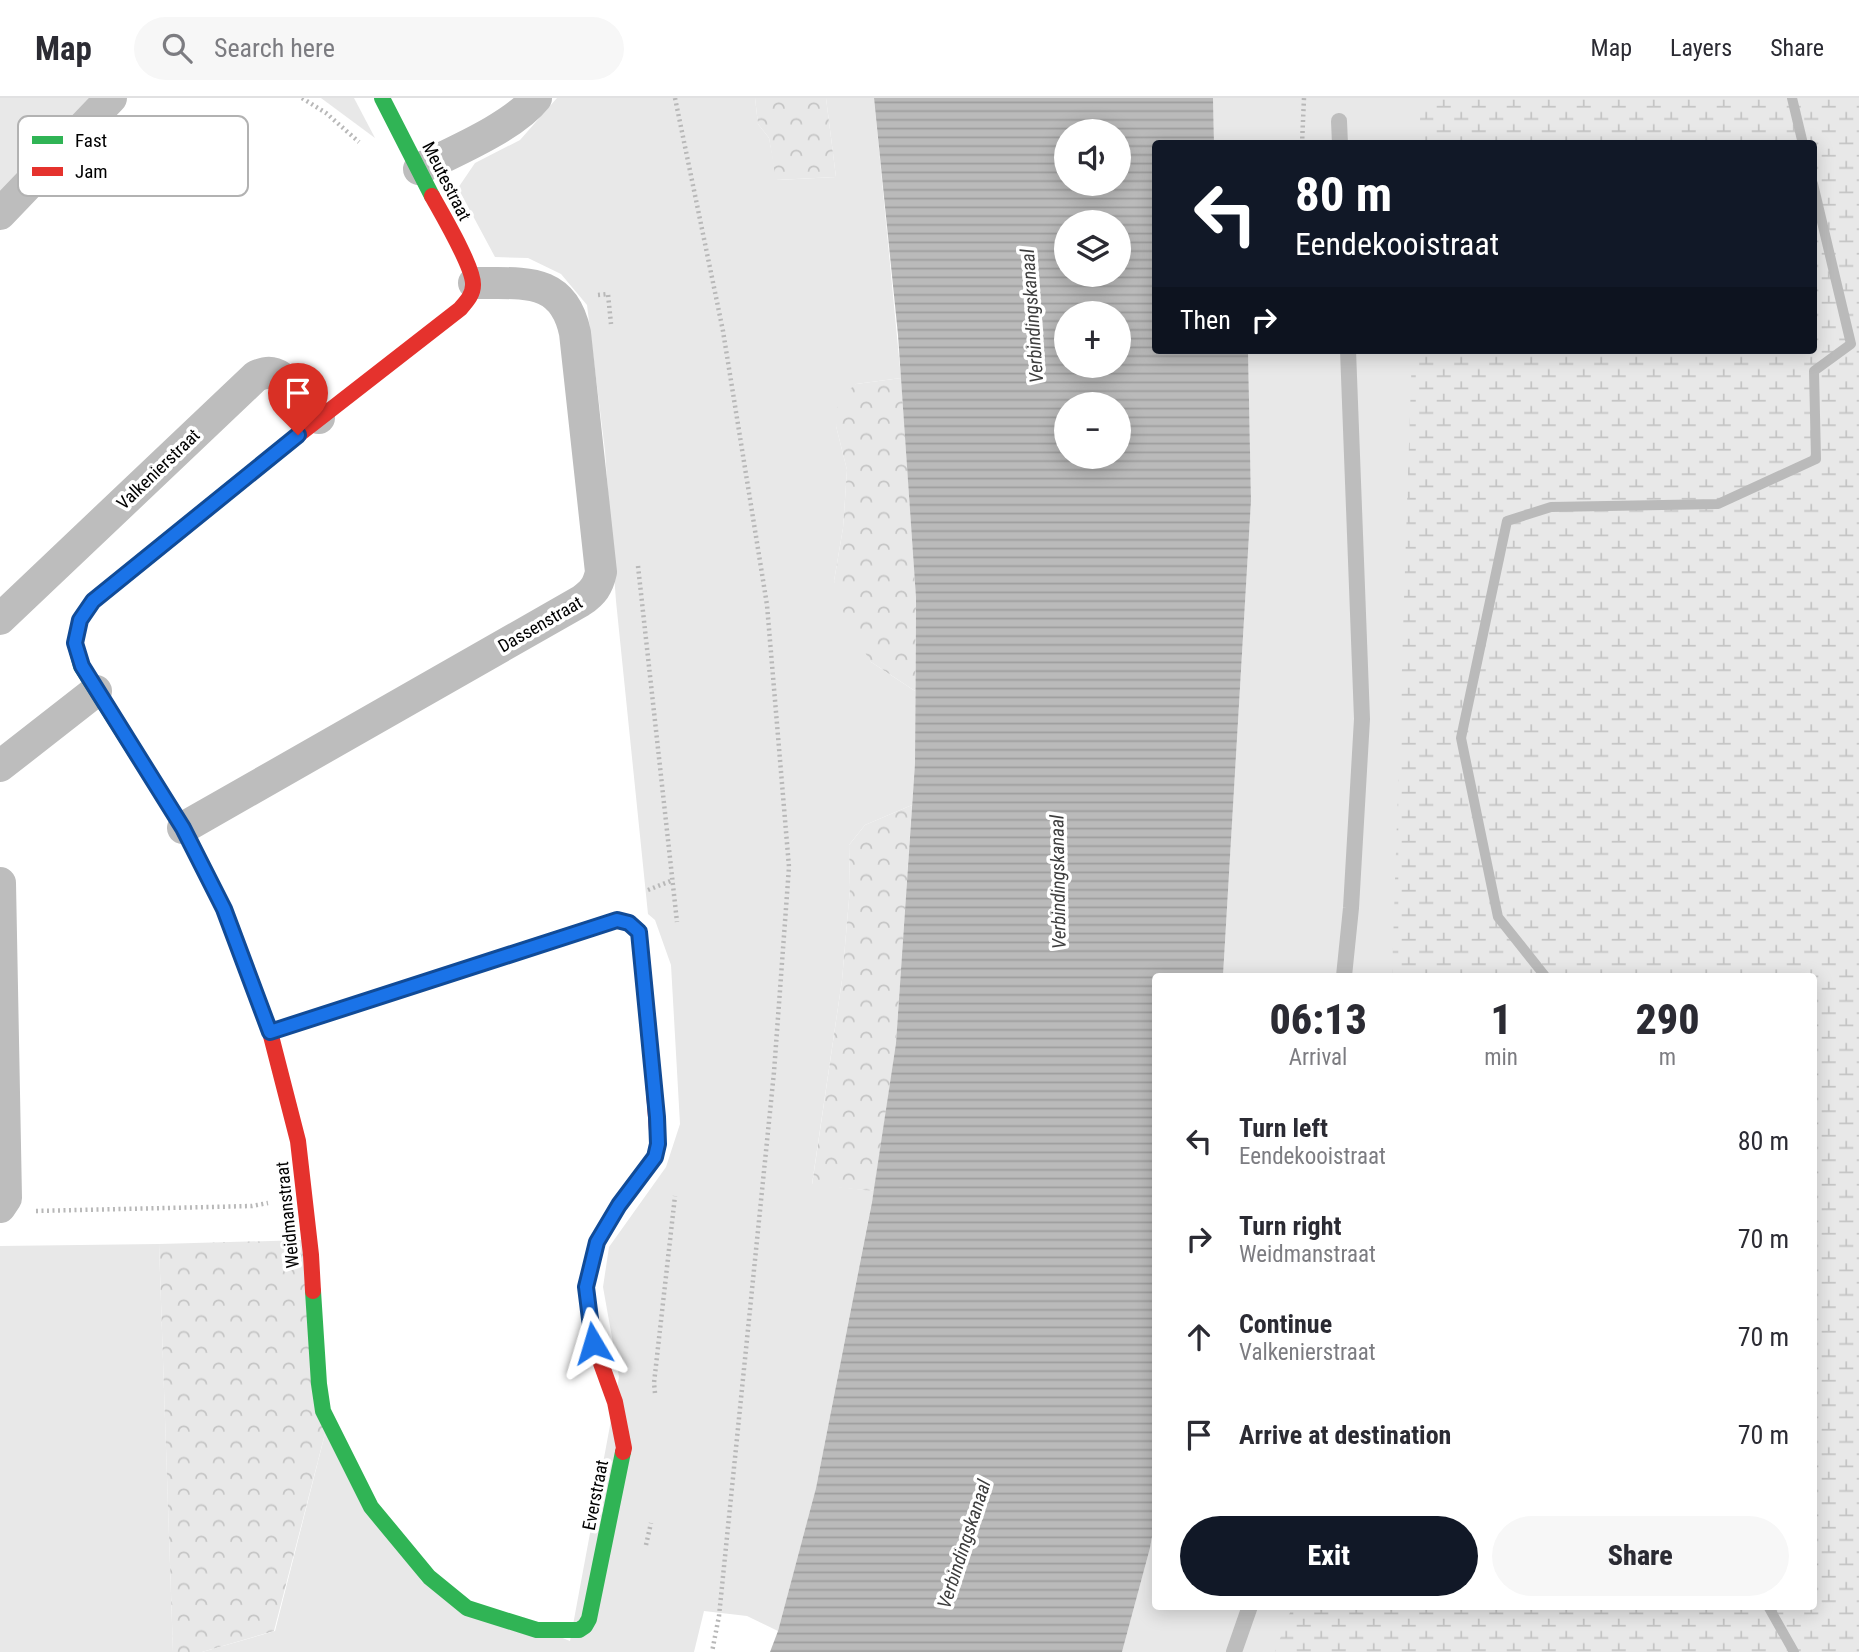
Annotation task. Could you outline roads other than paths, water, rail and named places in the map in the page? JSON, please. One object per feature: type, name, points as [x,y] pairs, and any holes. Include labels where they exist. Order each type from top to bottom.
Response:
[{"type":"street","points":[[94,116],[111,98]]},
{"type":"street","name":"Meutestraat","points":[[382,98],[471,271],[474,283]]},
{"type":"street","points":[[419,169],[502,126],[536,98]]},
{"type":"street","points":[[0,214],[18,195]]},
{"type":"street","points":[[0,766],[96,691],[82,666],[75,643],[80,620],[93,601],[318,418],[460,309],[473,292],[474,283]]},
{"type":"street","name":"Dassenstraat","points":[[183,828],[580,601],[593,593],[599,582],[601,572],[572,317],[564,303],[544,288],[530,284],[474,283]]},
{"type":"street","name":"Valkenierstraat","points":[[0,619],[256,376],[275,372],[318,418]]},
{"type":"street","name":"Weidmanstraat","points":[[96,691],[183,828],[224,909],[270,1032],[298,1141],[312,1255],[319,1384],[323,1410],[371,1507],[429,1577],[467,1608],[537,1630],[579,1630],[584,1626]]},
{"type":"street","points":[[0,883],[6,1198],[13,1209]]},
{"type":"street","name":"Everstraat","points":[[270,1032],[617,920],[629,923],[639,932],[658,1144],[655,1157],[619,1205],[597,1242],[586,1287],[593,1343],[615,1402],[624,1448],[589,1619],[584,1626]]},
{"type":"lane","points":[[1339,121],[1340,140]]},
{"type":"lane","points":[[1344,973],[1351,908],[1362,719],[1348,354]]},
{"type":"lane","points":[[1234,1652],[1249,1610]]},
{"type":"water","name":"Verbindingskanaal","points":[[874,98],[1213,98],[1214,140],[1152,140],[1152,354],[1248,354],[1251,501],[1223,973],[1152,973],[1152,1537],[1122,1652],[770,1652],[816,1488],[872,1202],[896,1043],[915,763],[916,598],[898,335]]},
{"type":"waterway","points":[[1792,98],[1802,140]]},
{"type":"waterway","points":[[1543,973],[1498,917],[1461,738],[1507,521],[1551,507],[1718,504],[1816,459],[1814,371],[1851,344],[1817,201]]},
{"type":"waterway","points":[[1770,1610],[1794,1652]]}]
